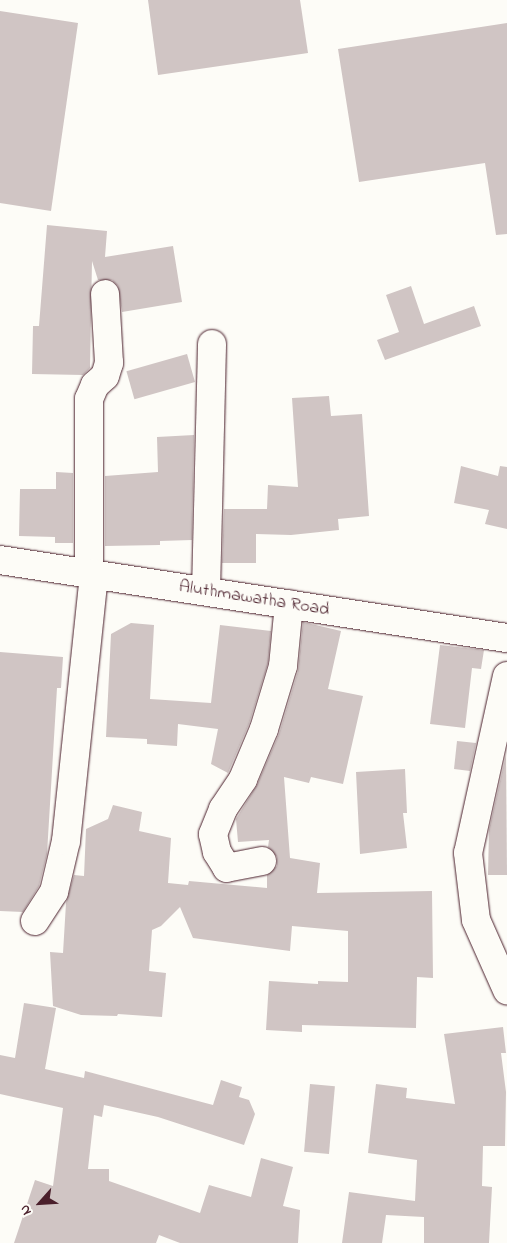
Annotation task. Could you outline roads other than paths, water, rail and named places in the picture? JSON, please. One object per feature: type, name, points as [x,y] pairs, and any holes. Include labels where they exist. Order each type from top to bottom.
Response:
[{"type":"street","points":[[36,921],[54,892],[66,840],[91,573],[89,399],[109,363],[106,294]]},
{"type":"street","points":[[206,591],[212,344]]},
{"type":"street","name":"Aluthmawatha Road","points":[[0,560],[507,638]]},
{"type":"street","points":[[262,861],[227,868],[217,852],[213,834],[223,809],[243,779],[264,729],[283,666],[289,604]]},
{"type":"street","points":[[507,676],[468,853],[476,920],[507,990]]}]
